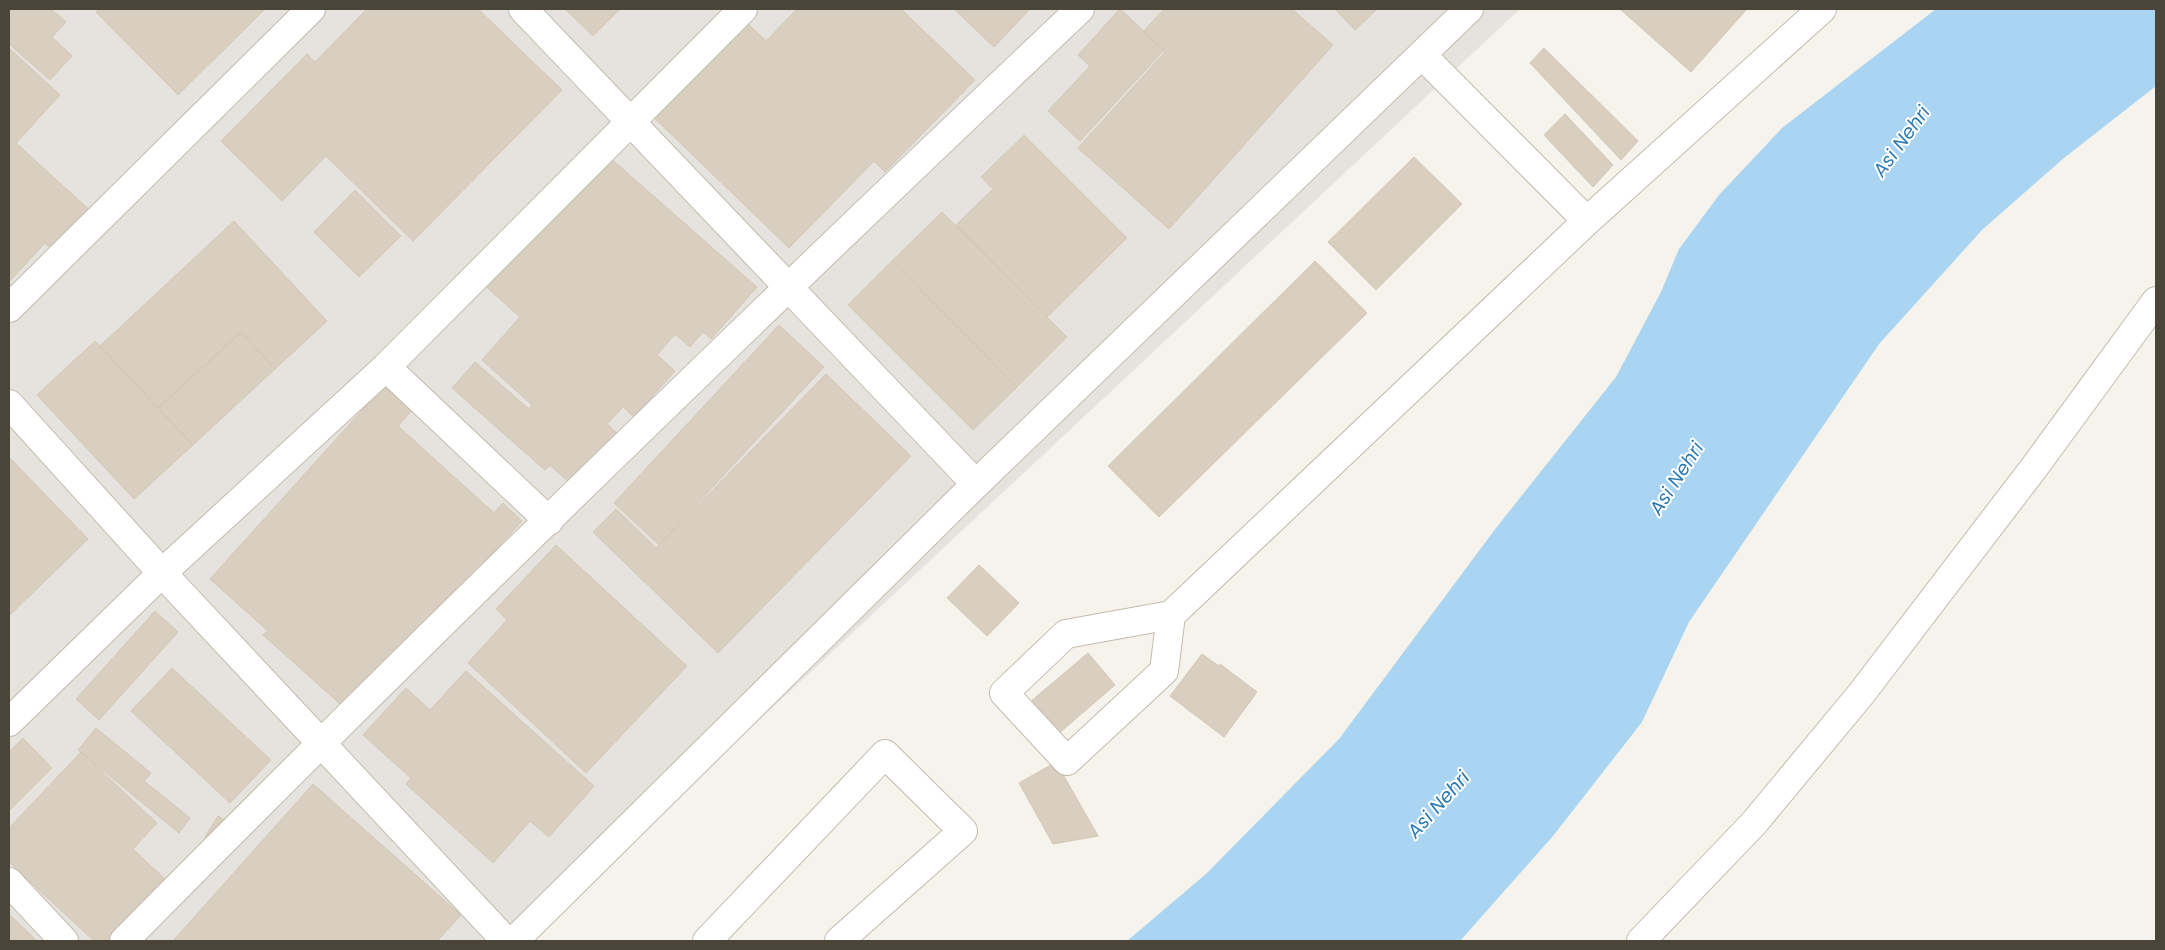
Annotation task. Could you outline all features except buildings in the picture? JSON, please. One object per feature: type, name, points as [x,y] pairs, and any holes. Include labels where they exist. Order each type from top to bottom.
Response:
[{"type":"street","points":[[9,308],[311,9]]},
{"type":"street","points":[[523,9],[976,484]]},
{"type":"street","points":[[9,722],[162,574],[386,366],[743,9]]},
{"type":"street","points":[[124,941],[320,742],[549,521],[788,286],[1080,9]]},
{"type":"street","points":[[1171,615],[1164,671],[1067,761],[1004,693],[1066,634],[1171,615],[1588,221],[1822,9]]},
{"type":"street","points":[[514,941],[976,484],[1422,55],[1459,12]]},
{"type":"street","points":[[1422,55],[1588,221]]},
{"type":"street","points":[[1641,941],[1754,823],[1861,694],[2036,465],[2156,301]]},
{"type":"street","points":[[386,366],[549,521]]},
{"type":"street","points":[[9,404],[162,574],[506,941]]},
{"type":"street","points":[[707,941],[885,754],[963,832],[839,941]]},
{"type":"street","points":[[9,882],[64,941]]},
{"type":"shaded area","points":[[9,9],[1520,9],[523,941],[9,941]]},
{"type":"water","name":"Asi Nehri","points":[[1936,9],[2156,9],[2156,86],[2064,158],[1982,230],[1879,344],[1689,622],[1642,722],[1553,836],[1460,941],[1127,941],[1206,874],[1339,739],[1496,528],[1616,377],[1661,292],[1679,249],[1719,195],[1782,128]]}]
